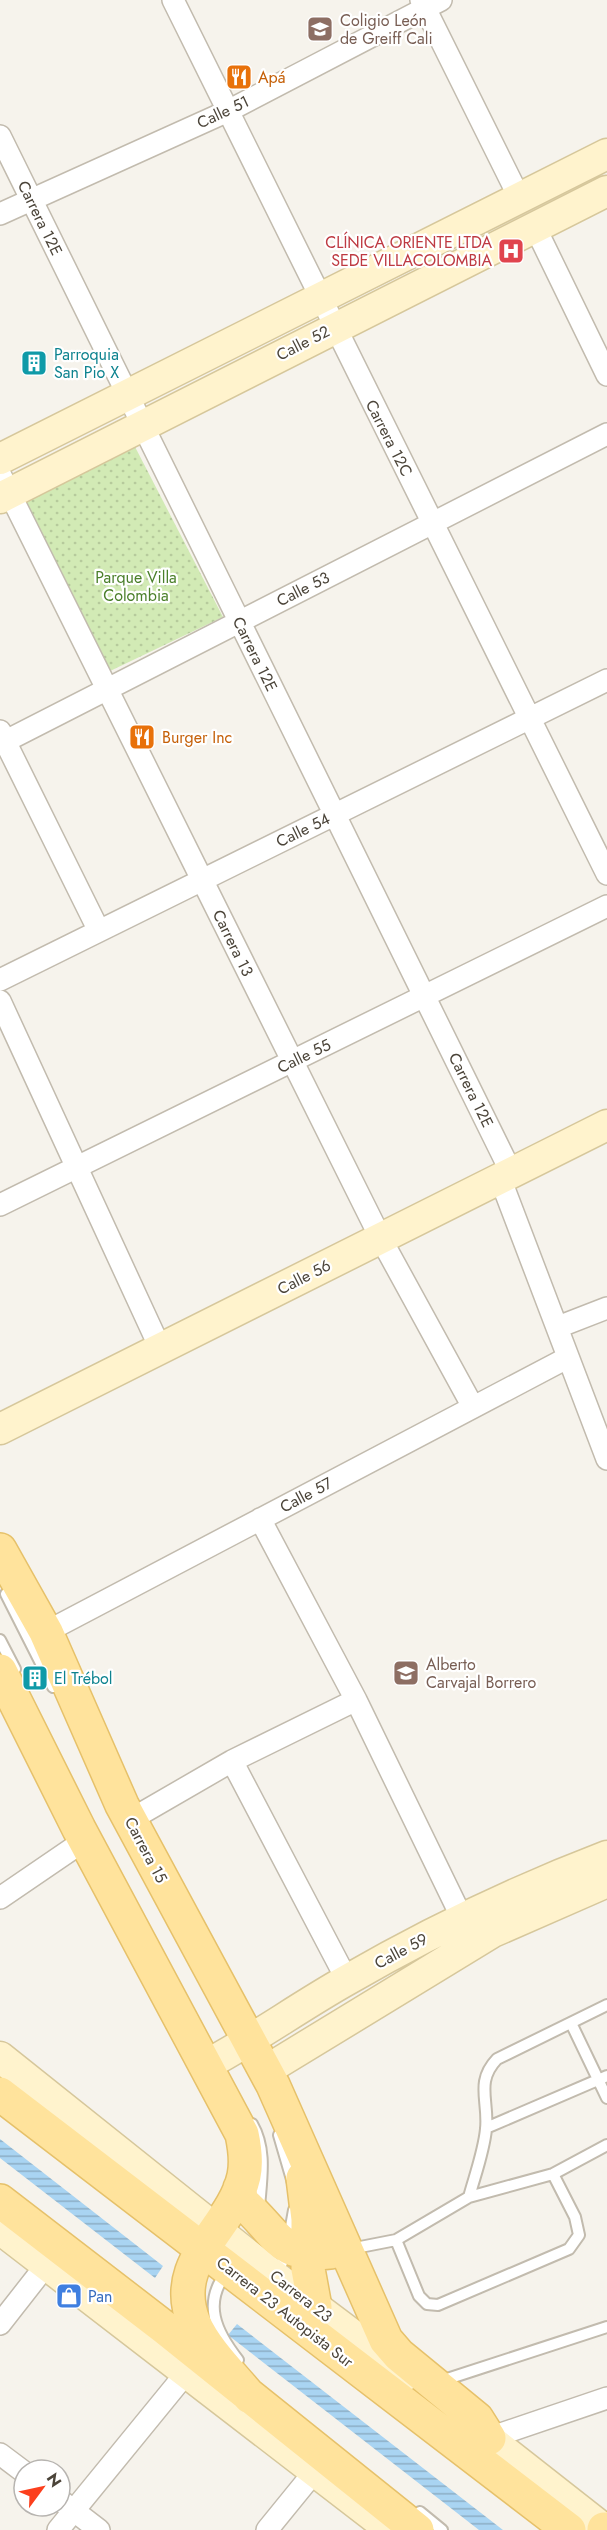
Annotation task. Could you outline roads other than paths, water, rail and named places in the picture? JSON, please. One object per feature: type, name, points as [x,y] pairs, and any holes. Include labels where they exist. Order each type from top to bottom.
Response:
[{"type":"main road","name":"Carrera 15","points":[[0,1550],[46,1632],[131,1836],[230,2055],[243,2134],[245,2166],[240,2188],[192,2268],[189,2289],[194,2322],[204,2340],[247,2382]]},
{"type":"main road","name":"Carrera 15","points":[[10,1676],[85,1840],[230,2055],[298,2147]]},
{"type":"main road","name":"Carrera 23 Autopista Sur","points":[[0,2094],[209,2239],[246,2242],[286,2271],[569,2530]]},
{"type":"main road","points":[[298,2147],[386,2340],[432,2384],[477,2420],[489,2438]]},
{"type":"main road","points":[[286,2271],[307,2204],[298,2147]]},
{"type":"main road","points":[[240,2188],[246,2242],[286,2271],[308,2270],[315,2307]]},
{"type":"main road","points":[[0,2201],[26,2241],[247,2382],[401,2521]]},
{"type":"main road","points":[[286,2271],[346,2250]]},
{"type":"street","name":"Carrera 12C","points":[[173,0],[607,874]]},
{"type":"street","name":"Calle 51","points":[[0,213],[228,111],[429,3]]},
{"type":"street","points":[[429,3],[519,197]]},
{"type":"street","name":"Carrera 12E","points":[[0,136],[424,996],[506,1175],[567,1358],[607,1459]]},
{"type":"street","name":"Calle 52","points":[[0,459],[607,154]]},
{"type":"street","name":"Calle 52","points":[[3,488],[141,426],[607,191]]},
{"type":"street","points":[[535,227],[607,375]]},
{"type":"street","name":"Calle 53","points":[[2,739],[107,689],[607,434]]},
{"type":"street","name":"Carrera 13","points":[[3,488],[107,689],[381,1239],[473,1407]]},
{"type":"street","name":"Calle 54","points":[[0,980],[607,680]]},
{"type":"street","points":[[2,739],[99,931]]},
{"type":"street","name":"Calle 55","points":[[0,1205],[607,906]]},
{"type":"street","points":[[0,1001],[161,1350]]},
{"type":"street","name":"Calle 56","points":[[0,1429],[607,1125]]},
{"type":"street","points":[[558,1327],[607,1308]]},
{"type":"street","name":"Calle 57","points":[[46,1632],[567,1358]]},
{"type":"street","points":[[260,1519],[356,1700],[478,1920]]},
{"type":"street","points":[[131,1836],[232,1761],[356,1700]]},
{"type":"street","points":[[232,1761],[347,1980]]},
{"type":"street","points":[[0,1898],[85,1840]]},
{"type":"street","name":"Calle 59","points":[[230,2055],[347,1980],[478,1920],[607,1856]]},
{"type":"street","name":"Calle 59","points":[[230,2055],[478,1920],[607,1882]]},
{"type":"street","points":[[0,2057],[209,2239]]},
{"type":"street","points":[[0,2324],[26,2241],[187,2372],[315,2471],[401,2521]]},
{"type":"street","name":"Carrera 23","points":[[315,2307],[489,2438],[604,2530]]},
{"type":"street","points":[[72,2499],[187,2372]]},
{"type":"street","points":[[489,2438],[607,2398]]},
{"type":"street","points":[[267,2530],[315,2471]]},
{"type":"street","points":[[72,2509],[99,2530]]},
{"type":"lane","points":[[0,1582],[58,1699]]},
{"type":"lane","points":[[0,1640],[10,1676]]},
{"type":"lane","points":[[102,1790],[131,1836]]},
{"type":"lane","points":[[469,2197],[486,2128],[484,2086],[486,2070],[497,2059],[607,2006]]},
{"type":"lane","points":[[571,2023],[603,2078],[607,2098]]},
{"type":"lane","points":[[486,2128],[603,2078]]},
{"type":"lane","points":[[245,2112],[260,2137],[262,2150],[246,2242],[217,2285],[214,2310],[216,2326],[247,2382]]},
{"type":"lane","points":[[274,2125],[297,2195],[286,2271],[294,2336]]},
{"type":"lane","points":[[346,2250],[396,2240],[469,2197],[553,2174],[607,2145]]},
{"type":"lane","points":[[396,2240],[419,2296],[428,2304],[438,2305],[569,2248],[579,2235],[575,2217],[553,2174]]},
{"type":"lane","points":[[432,2384],[607,2327]]},
{"type":"lane","points":[[401,2521],[442,2530]]},
{"type":"water","points":[[0,2139],[163,2266],[155,2278],[0,2158]]},
{"type":"water","points":[[237,2324],[503,2530],[479,2530],[228,2335]]},
{"type":"place","name":"Coligio León de Greiff Cali","points":[[320,29]]},
{"type":"place","name":"Apá","points":[[239,77]]},
{"type":"place","name":"CLÍNICA ORIENTE LTDA SEDE VILLACOLOMBIA","points":[[511,251]]},
{"type":"place","name":"Parroquia San Pio X","points":[[34,363]]},
{"type":"place","name":"Burger Inc","points":[[142,737]]},
{"type":"place","name":"Alberto Carvajal Borrero","points":[[406,1673]]},
{"type":"place","name":"El Trébol","points":[[35,1678]]},
{"type":"place","name":"Pan","points":[[69,2296]]},
{"type":"park label","name":"Parque Villa Colombia","points":[[136,586]]}]
